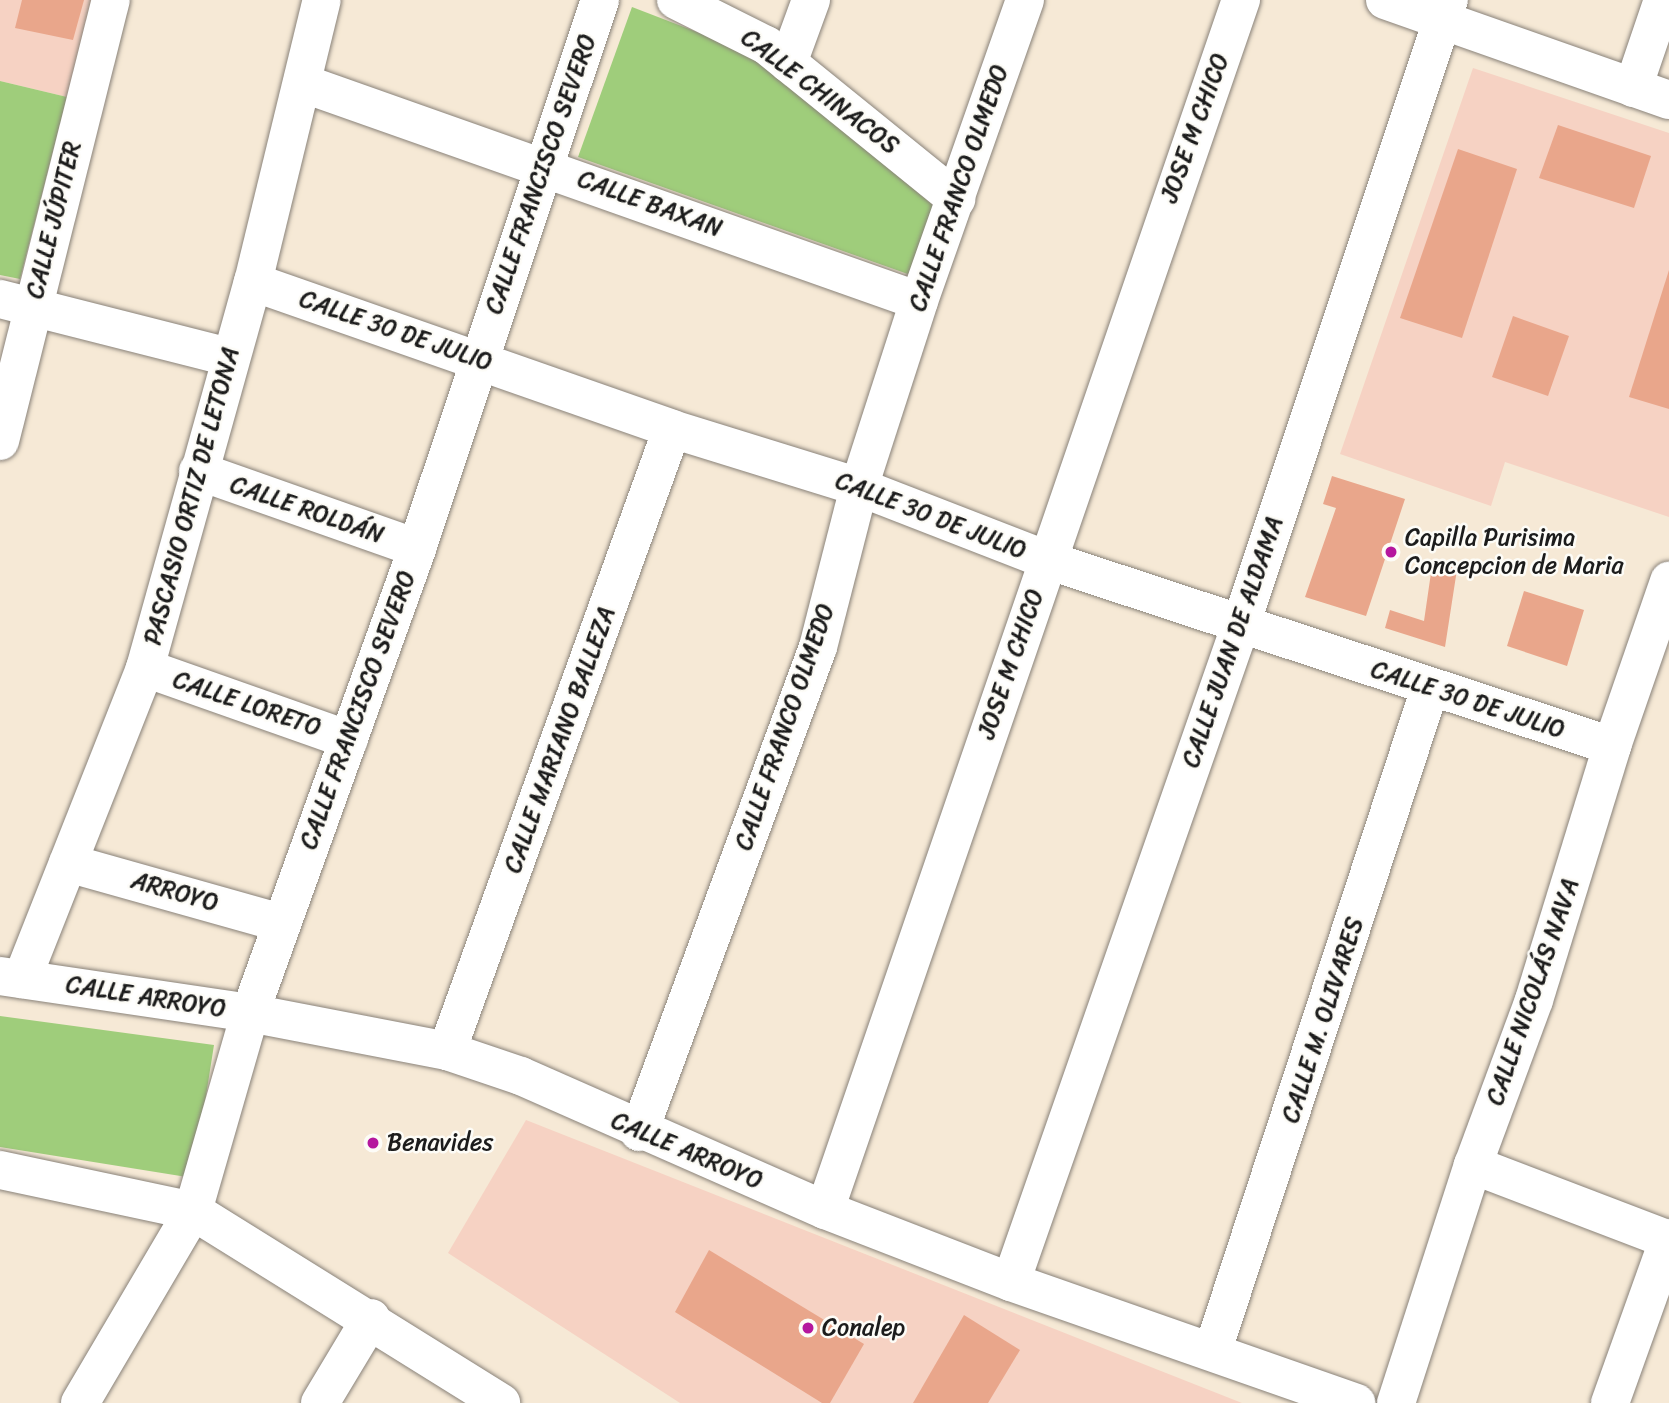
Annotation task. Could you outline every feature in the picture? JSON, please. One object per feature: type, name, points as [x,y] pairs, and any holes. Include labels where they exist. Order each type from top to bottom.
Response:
[{"type":"street","name":"CALLE JÚPITER","points":[[0,441],[16,303],[111,0]]},
{"type":"street","name":"PASCASIO ORTIZ DE LETONA","points":[[11,977],[68,863],[145,668],[253,282],[322,0]]},
{"type":"street","name":"CALLE FRANCISCO SEVERO","points":[[80,1403],[193,1211],[250,1013],[417,548],[600,0]]},
{"type":"street","name":"CALLE CHINACOS","points":[[676,0],[731,25],[788,63],[956,199]]},
{"type":"street","points":[[788,63],[811,0]]},
{"type":"street","name":"CALLE FRANCO OLMEDO","points":[[639,1132],[818,647],[859,487],[919,301],[1025,0]]},
{"type":"street","name":"JOSE M CHICO","points":[[825,1210],[1241,0]]},
{"type":"street","points":[[1385,0],[1446,10],[1633,88],[1669,100]]},
{"type":"street","points":[[1633,88],[1663,0]]},
{"type":"street","name":"CALLE JUAN DE ALDAMA","points":[[1011,1282],[1241,624],[1446,10]]},
{"type":"street","name":"CALLE BAXAN","points":[[302,83],[544,166],[919,301]]},
{"type":"street","name":"CALLE 30 DE JULIO","points":[[253,282],[479,359],[672,429],[859,487],[1047,560],[1612,746]]},
{"type":"street","points":[[16,303],[230,357]]},
{"type":"street","name":"CALLE MARIANO BALLEZA","points":[[447,1051],[672,429]]},
{"type":"street","name":"CALLE ROLDÁN","points":[[198,471],[417,548]]},
{"type":"street","name":"CALLE NICOLÁS NAVA","points":[[1396,1403],[1474,1165],[1534,1000],[1612,746],[1655,666],[1669,581]]},
{"type":"street","name":"CALLE LORETO","points":[[145,668],[349,740]]},
{"type":"street","name":"CALLE M. OLIVARES","points":[[1213,1350],[1430,688]]},
{"type":"street","name":"ARROYO","points":[[68,863],[281,923]]},
{"type":"street","name":"CALLE ARROYO","points":[[11,977],[250,1013],[447,1051],[521,1076],[639,1132],[825,1210],[1011,1282],[1213,1350],[1356,1403]]},
{"type":"street","points":[[1474,1165],[1669,1239],[1610,1403]]},
{"type":"street","points":[[0,1170],[193,1211],[371,1318],[502,1403]]},
{"type":"street","points":[[320,1403],[371,1318]]},
{"type":"shaded area","points":[[0,0],[92,0],[67,97],[0,81]]},
{"type":"shaded area","points":[[1473,68],[1669,133],[1669,517],[1505,462],[1491,506],[1340,454]]},
{"type":"shaded area","name":"Conalep","points":[[526,1120],[1242,1403],[680,1403],[448,1253]]},
{"type":"green space","points":[[632,7],[749,52],[940,211],[919,278],[578,157]]},
{"type":"green space","points":[[0,81],[67,97],[20,279],[0,275]]},
{"type":"green space","points":[[0,1016],[214,1045],[193,1178],[0,1147]]},
{"type":"building","points":[[22,0],[84,0],[73,40],[15,28]]},
{"type":"building","points":[[1558,125],[1651,156],[1634,208],[1539,178]]},
{"type":"building","points":[[1458,149],[1517,169],[1462,338],[1400,318]]},
{"type":"building","points":[[1669,270],[1669,409],[1629,397]]},
{"type":"building","points":[[1513,316],[1569,336],[1548,396],[1492,377]]},
{"type":"building","points":[[1332,476],[1405,499],[1366,616],[1305,597],[1336,508],[1323,504]]},
{"type":"building","points":[[1433,559],[1458,563],[1445,647],[1385,628],[1390,610],[1424,621]]},
{"type":"building","points":[[1524,591],[1584,610],[1567,666],[1507,646]]},
{"type":"building","points":[[709,1250],[864,1344],[830,1403],[822,1403],[675,1312]]},
{"type":"building","points":[[964,1315],[1020,1350],[988,1403],[913,1403]]},
{"type":"place","name":"Capilla Purisima Concepcion de Maria","points":[[1391,552]]},
{"type":"place","name":"Benavides","points":[[373,1143]]},
{"type":"place","name":"Conalep","points":[[808,1328]]}]
